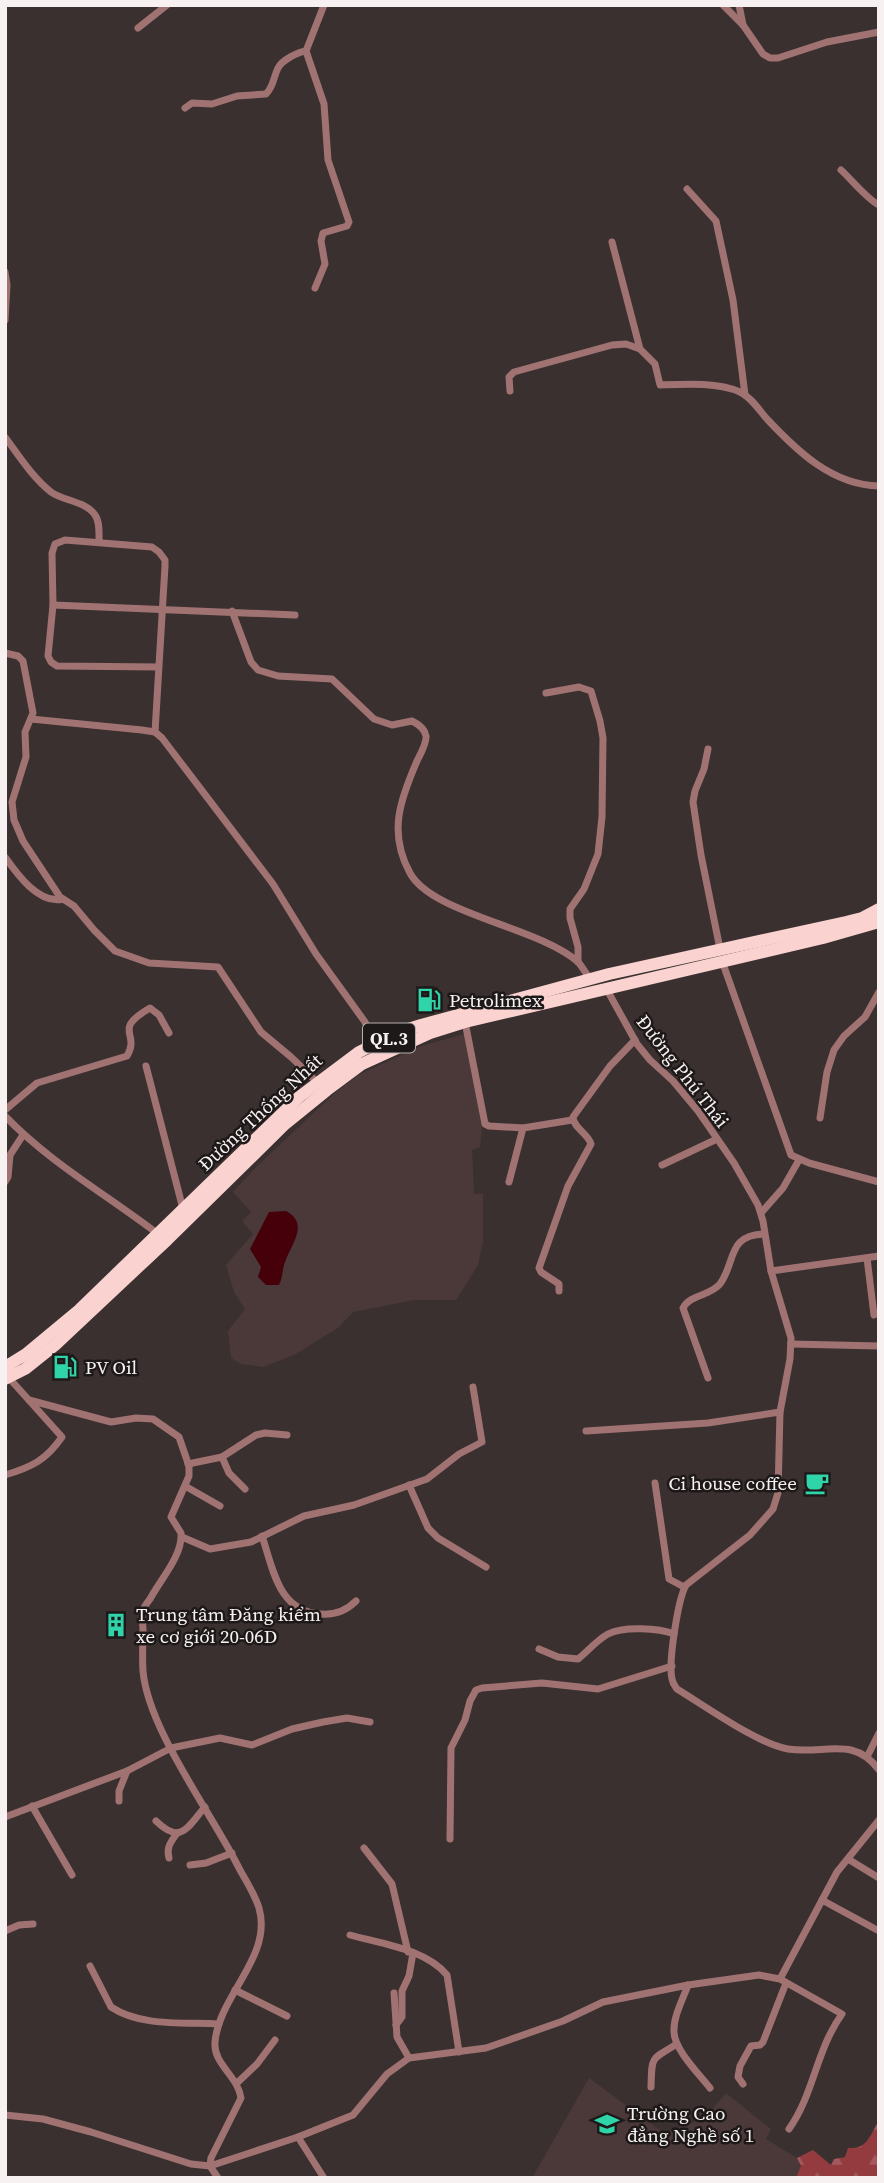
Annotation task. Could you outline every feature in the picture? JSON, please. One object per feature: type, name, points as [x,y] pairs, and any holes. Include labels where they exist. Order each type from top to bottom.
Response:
[{"type":"highway","name":"Đường Thống Nhất","points":[[721,955],[862,918],[879,909]]},
{"type":"highway","name":"Đường Thống Nhất","points":[[162,1237],[184,1210],[280,1115],[342,1062],[374,1044],[421,1025],[599,981],[721,955],[823,938],[879,922]]},
{"type":"highway","name":"Đường Thống Nhất","points":[[6,1374],[25,1370],[55,1345],[162,1237],[285,1124],[362,1064],[430,1033],[599,981]]},
{"type":"street","points":[[138,28],[167,5]]},
{"type":"street","points":[[315,288],[325,264],[321,241],[323,233],[347,226],[349,220],[328,160],[324,104],[306,51],[324,5]]},
{"type":"street","points":[[723,5],[743,25],[763,54],[770,58],[778,58],[827,42],[879,32]]},
{"type":"street","points":[[739,5],[743,25]]},
{"type":"street","points":[[186,108],[192,103],[212,104],[237,96],[266,94],[273,86],[281,64],[299,52],[306,51]]},
{"type":"street","points":[[841,170],[879,205]]},
{"type":"street","points":[[687,189],[716,221],[733,300],[745,395]]},
{"type":"street","points":[[612,242],[640,349]]},
{"type":"street","points":[[5,272],[5,320]]},
{"type":"street","points":[[510,391],[509,377],[514,372],[612,345],[626,344],[640,349],[654,364],[660,385],[720,387],[745,395],[787,440],[819,466],[849,482],[879,486]]},
{"type":"street","points":[[5,437],[49,490],[94,513],[98,521],[99,541]]},
{"type":"street","points":[[155,732],[166,566],[165,560],[152,547],[99,541],[65,540],[55,544],[51,553],[53,605],[48,656],[54,664],[159,667]]},
{"type":"street","points":[[53,605],[295,615]]},
{"type":"street","points":[[232,611],[251,662],[258,670],[278,676],[332,679],[374,719],[392,725],[412,721],[425,732],[426,740],[400,806],[397,831],[397,840],[405,864],[418,884],[438,898],[544,942],[578,962]]},
{"type":"street","points":[[5,653],[18,656],[23,661],[33,708],[25,732],[27,754],[12,807],[23,841],[63,899],[74,906],[110,946],[122,954],[149,963],[218,967],[257,1028],[317,1082]]},
{"type":"street","points":[[546,692],[579,687],[591,691],[603,738],[599,847],[587,881],[569,913],[578,947],[578,962]]},
{"type":"street","points":[[31,719],[155,732],[167,743],[273,884],[316,954],[365,1021],[374,1044]]},
{"type":"street","points":[[708,748],[693,802],[721,955],[791,1155],[799,1160],[879,1182]]},
{"type":"street","points":[[5,857],[24,880],[43,896],[53,901],[63,899]]},
{"type":"street","name":"Đường Phú Thái","points":[[578,962],[599,981],[635,1040],[698,1111],[734,1163],[761,1213],[771,1271],[791,1344],[780,1412],[780,1481],[773,1509],[750,1535],[684,1587]]},
{"type":"street","points":[[820,1118],[832,1055],[839,1042],[865,1017],[879,992]]},
{"type":"street","points":[[5,1110],[37,1083],[127,1056],[131,1046],[128,1029],[131,1021],[150,1008],[159,1015],[169,1033]]},
{"type":"street","points":[[465,1022],[485,1124],[523,1128],[572,1120]]},
{"type":"street","points":[[572,1120],[574,1113],[602,1076],[635,1040]]},
{"type":"street","points":[[146,1066],[184,1210]]},
{"type":"street","points":[[5,1116],[23,1135],[162,1237]]},
{"type":"street","points":[[559,1291],[559,1284],[539,1268],[568,1186],[591,1144],[587,1135],[572,1120]]},
{"type":"street","points":[[509,1182],[523,1128]]},
{"type":"street","points":[[5,1182],[10,1155],[23,1135]]},
{"type":"street","points":[[662,1165],[717,1139]]},
{"type":"street","points":[[761,1213],[783,1188],[799,1160]]},
{"type":"street","points":[[708,1378],[683,1308],[689,1300],[720,1284],[735,1247],[754,1234],[764,1234]]},
{"type":"street","points":[[771,1271],[879,1256]]},
{"type":"street","points":[[867,1258],[874,1315]]},
{"type":"street","points":[[791,1344],[879,1346]]},
{"type":"street","points":[[5,1475],[46,1457],[62,1437],[6,1374]]},
{"type":"street","points":[[182,1537],[207,1548],[218,1549],[251,1542],[313,1512],[354,1505],[436,1474],[459,1454],[482,1443],[473,1387]]},
{"type":"street","points":[[29,1400],[111,1422],[136,1418],[158,1420],[179,1437],[188,1464],[189,1476],[171,1517],[182,1537],[173,1559],[142,1612],[144,1682],[156,1717],[171,1748],[232,1853],[258,1906],[261,1919],[257,1946],[219,2024],[215,2042],[216,2053],[237,2083],[240,2102],[213,2154],[210,2166],[218,2178]]},
{"type":"street","points":[[586,1431],[708,1423],[780,1412]]},
{"type":"street","points":[[188,1464],[222,1457],[256,1435],[287,1435]]},
{"type":"street","points":[[222,1457],[229,1473],[245,1489]]},
{"type":"street","points":[[655,1483],[665,1545],[666,1572],[668,1579],[684,1587],[674,1634],[671,1676],[677,1689],[775,1746],[790,1750],[849,1749],[867,1755],[879,1770]]},
{"type":"street","points":[[409,1485],[428,1528],[486,1567]]},
{"type":"street","points":[[185,1486],[220,1506]]},
{"type":"street","points":[[262,1536],[280,1591],[293,1605],[315,1614],[328,1614],[342,1611],[356,1601]]},
{"type":"street","points":[[539,1649],[558,1657],[578,1658],[609,1634],[620,1630],[652,1629],[674,1634]]},
{"type":"street","points":[[450,1839],[452,1748],[455,1737],[466,1720],[468,1706],[476,1690],[542,1684],[598,1689],[672,1666]]},
{"type":"street","points":[[5,1817],[127,1772],[171,1748],[220,1738],[252,1745],[292,1729],[323,1722],[347,1718],[370,1722]]},
{"type":"street","points":[[867,1755],[879,1733]]},
{"type":"street","points":[[119,1801],[119,1791],[127,1772]]},
{"type":"street","points":[[32,1806],[72,1875]]},
{"type":"street","points":[[156,1821],[165,1829],[177,1833],[187,1831],[205,1807]]},
{"type":"street","points":[[743,2084],[738,2077],[740,2066],[751,2046],[763,2042],[783,1981],[822,1900],[837,1872],[879,1820]]},
{"type":"street","points":[[169,1858],[169,1843],[177,1833]]},
{"type":"street","points":[[364,1848],[392,1884],[410,1953],[409,1976],[402,1991],[402,2017],[396,2025]]},
{"type":"street","points":[[190,1866],[232,1853]]},
{"type":"street","points":[[848,1859],[879,1878]]},
{"type":"street","points":[[822,1900],[879,1931]]},
{"type":"street","points":[[5,1931],[19,1925],[33,1924]]},
{"type":"street","points":[[350,1935],[410,1953],[447,1975],[460,2052]]},
{"type":"street","points":[[90,1966],[111,2007],[116,2010],[132,2017],[153,2021],[219,2024]]},
{"type":"street","points":[[5,2115],[43,2119],[191,2164],[210,2166],[298,2137],[353,2115],[387,2074],[409,2059],[486,2048],[563,2021],[603,2002],[688,1985],[759,1975],[783,1981],[842,2014],[824,2043],[806,2099],[789,2129]]},
{"type":"street","points":[[688,1985],[673,2033],[677,2044],[709,2088]]},
{"type":"street","points":[[234,1990],[286,2016]]},
{"type":"street","points":[[394,1993],[400,2046],[409,2059]]},
{"type":"street","points":[[237,2083],[257,2064],[275,2040]]},
{"type":"street","points":[[651,2087],[652,2062],[655,2056],[677,2044]]},
{"type":"street","points":[[298,2137],[324,2178]]},
{"type":"shaded area","points":[[464,1034],[482,1127],[480,1147],[472,1150],[474,1194],[483,1194],[483,1242],[478,1265],[456,1300],[414,1300],[353,1312],[338,1328],[294,1355],[263,1367],[241,1364],[231,1358],[228,1331],[245,1309],[234,1292],[226,1265],[253,1234],[242,1221],[251,1212],[233,1192],[336,1092],[358,1075],[421,1046]]},
{"type":"shaded area","points":[[286,1211],[297,1222],[297,1235],[285,1262],[279,1285],[266,1285],[258,1277],[261,1267],[250,1249],[269,1212]]},
{"type":"shaded area","name":"Trường Cao đẳng Nghề số 1","points":[[589,2078],[664,2133],[705,2118],[726,2093],[771,2129],[766,2139],[797,2158],[813,2150],[832,2166],[853,2178],[532,2178]]},
{"type":"green space","points":[[879,2121],[879,2178],[796,2178],[801,2166],[797,2158],[813,2150],[831,2165],[834,2159],[845,2157],[848,2148],[864,2144]]},
{"type":"place","name":"Petrolimex","points":[[429,1000]]},
{"type":"place","name":"PV Oil","points":[[65,1367]]},
{"type":"place","name":"Ci house coffee","points":[[817,1483]]},
{"type":"place","name":"Trung tâm Đăng kiểm xe cơ giới 20-06D","points":[[116,1625]]},
{"type":"place","name":"Trường Cao đẳng Nghề số 1","points":[[607,2124]]}]
